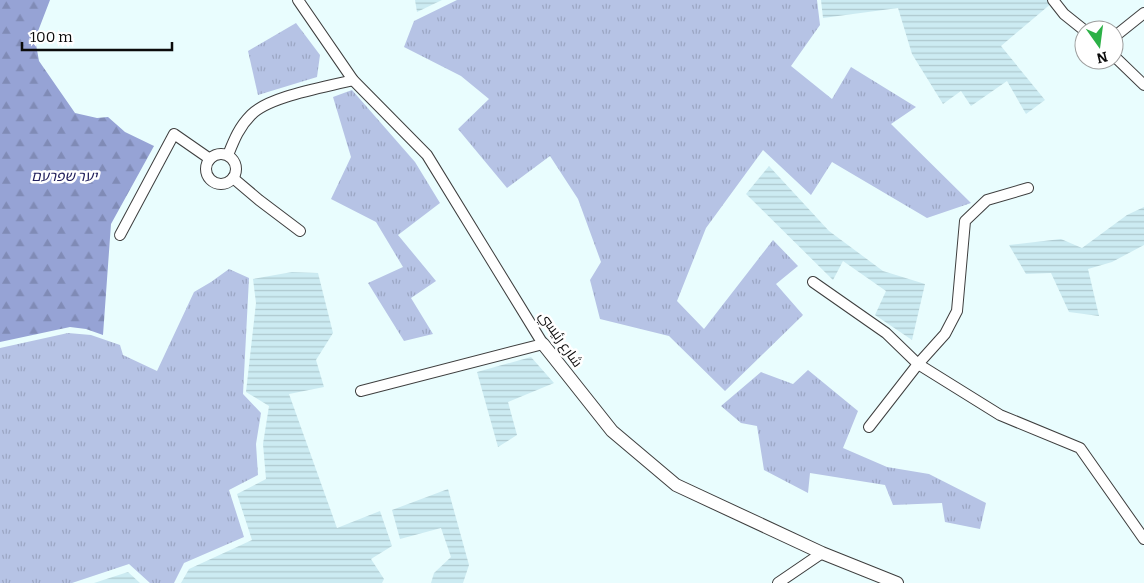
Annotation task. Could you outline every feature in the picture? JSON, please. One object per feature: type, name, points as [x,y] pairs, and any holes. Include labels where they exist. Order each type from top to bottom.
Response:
[{"type":"street","name":"شارع رئيسي","points":[[298,0],[354,80],[426,155],[543,344],[612,431],[676,485],[822,554],[898,583]]},
{"type":"street","points":[[1053,0],[1064,14],[1074,22]]},
{"type":"street","points":[[1124,29],[1144,14]]},
{"type":"street","points":[[1124,66],[1144,85]]},
{"type":"street","points":[[228,155],[237,132],[252,114],[272,101],[354,80]]},
{"type":"street","points":[[120,235],[174,134],[210,159]]},
{"type":"street","points":[[218,154],[228,155],[235,163],[236,173],[233,178],[221,184],[212,181],[208,177],[206,168],[210,159],[218,154]]},
{"type":"street","points":[[233,178],[300,231]]},
{"type":"street","points":[[869,427],[918,364],[945,334],[958,310],[965,221],[987,200],[1028,188]]},
{"type":"street","points":[[813,282],[886,333],[918,364],[1000,415],[1080,448],[1144,539]]},
{"type":"street","points":[[361,391],[543,344]]},
{"type":"street","points":[[778,583],[822,554]]},
{"type":"shaded area","points":[[415,0],[442,0],[417,12]]},
{"type":"shaded area","points":[[821,0],[1053,0],[1001,46],[1045,100],[1026,114],[1007,81],[971,106],[961,91],[943,104],[912,54],[898,8],[823,18]]},
{"type":"shaded area","points":[[769,166],[829,231],[883,271],[925,284],[912,340],[875,315],[886,291],[843,261],[833,280],[746,194]]},
{"type":"shaded area","points":[[1144,207],[1144,245],[1112,262],[1088,269],[1099,316],[1069,312],[1051,273],[1026,274],[1009,245],[1061,239],[1082,248],[1127,215]]},
{"type":"shaded area","points":[[292,272],[318,273],[333,333],[316,360],[324,387],[289,394],[337,528],[380,511],[392,546],[371,559],[384,579],[382,583],[181,583],[189,569],[252,540],[237,494],[266,479],[263,444],[269,406],[246,392],[256,303],[253,279]]},
{"type":"shaded area","points":[[531,357],[554,383],[508,402],[517,435],[498,447],[477,372]]},
{"type":"shaded area","points":[[448,489],[469,565],[463,583],[431,583],[434,573],[451,557],[441,528],[400,539],[392,510]]},
{"type":"shaded area","points":[[128,572],[140,583],[94,583]]},
{"type":"green space","name":"יער שפרעם","points":[[0,0],[50,0],[35,39],[39,61],[75,113],[97,118],[108,117],[125,132],[154,146],[111,224],[103,335],[86,329],[70,327],[0,342]]},
{"type":"green space","points":[[457,0],[817,0],[820,25],[791,66],[832,99],[851,67],[916,107],[891,124],[971,203],[927,218],[832,162],[811,195],[763,150],[706,228],[677,301],[704,329],[773,240],[798,266],[776,284],[803,315],[725,391],[669,336],[600,319],[590,280],[601,262],[578,199],[550,156],[507,188],[458,129],[489,99],[461,76],[404,47],[414,21]]},
{"type":"green space","points":[[296,23],[320,55],[317,77],[258,95],[248,51]]},
{"type":"green space","points":[[352,90],[415,162],[440,203],[398,235],[436,281],[411,298],[433,334],[404,341],[368,283],[403,267],[376,222],[331,199],[351,157],[333,97]]},
{"type":"green space","points":[[229,269],[249,278],[243,394],[261,413],[256,444],[258,475],[229,490],[244,537],[184,563],[174,583],[150,583],[129,564],[72,583],[0,583],[0,348],[68,333],[91,335],[120,345],[123,355],[157,371],[194,292]]},
{"type":"green space","points":[[808,370],[858,411],[843,448],[887,467],[929,474],[986,503],[980,529],[945,522],[942,503],[893,505],[885,485],[810,473],[808,493],[764,470],[757,426],[741,423],[721,406],[761,372],[793,384]]}]
